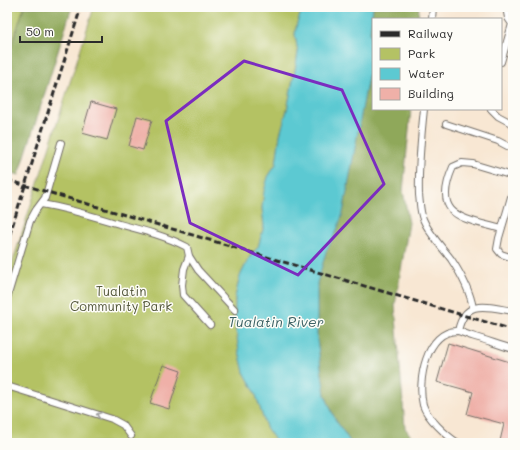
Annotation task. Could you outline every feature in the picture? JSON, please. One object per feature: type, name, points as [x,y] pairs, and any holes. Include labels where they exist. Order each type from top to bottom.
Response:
[{"type":"lane","points":[[432,18],[433,7]]},
{"type":"lane","points":[[502,59],[512,24],[508,18],[506,7]]},
{"type":"lane","points":[[424,110],[418,175],[422,217],[430,231],[452,260],[461,276],[471,295],[473,308]]},
{"type":"lane","points":[[492,110],[498,116],[513,124]]},
{"type":"lane","points":[[446,124],[498,141],[513,149]]},
{"type":"lane","points":[[7,298],[30,221],[45,198],[61,143]]},
{"type":"lane","points":[[501,229],[464,218],[450,209],[445,198],[448,179],[453,167],[462,163],[473,164],[513,176]]},
{"type":"lane","points":[[513,190],[501,229],[497,249],[501,254],[513,258]]},
{"type":"lane","points":[[41,204],[77,212],[136,229],[176,242],[186,247],[189,256],[198,270],[235,310]]},
{"type":"lane","points":[[189,256],[184,269],[182,285],[183,295],[210,325]]},
{"type":"lane","points":[[458,331],[463,315],[470,309],[483,306],[513,311]]},
{"type":"lane","points":[[458,443],[451,439],[431,418],[423,405],[423,370],[433,345],[440,337],[458,331],[513,349]]},
{"type":"lane","points":[[7,386],[112,419],[123,425],[131,436]]},
{"type":"highlighted area","points":[[244,61],[342,90],[384,184],[298,275],[190,223],[166,121]]},
{"type":"green space","points":[[7,7],[24,7],[7,60]]},
{"type":"green space","points":[[24,7],[72,7],[19,175],[7,171],[7,60]]},
{"type":"green space","name":"Tualatin Community Park","points":[[94,7],[303,7],[297,23],[295,34],[298,53],[287,110],[280,135],[276,164],[268,177],[262,208],[264,226],[258,247],[249,258],[240,276],[235,297],[235,324],[244,372],[255,392],[266,427],[277,443],[7,443],[7,280]]},
{"type":"green space","points":[[373,7],[419,7],[418,18],[372,18],[372,42],[370,32]]},
{"type":"green space","points":[[372,55],[372,110],[411,110],[403,191],[409,223],[395,305],[405,428],[416,443],[351,443],[335,419],[325,395],[317,340],[317,283],[326,252],[337,230],[343,213]]},
{"type":"water","name":"Tualatin River","points":[[303,7],[373,7],[370,32],[372,55],[343,213],[337,230],[326,252],[317,283],[317,340],[325,395],[335,419],[351,443],[277,443],[266,427],[255,392],[244,372],[235,324],[235,297],[240,276],[249,258],[258,247],[264,226],[262,208],[264,191],[268,177],[276,164],[280,135],[287,110],[298,53],[295,34],[297,23]]},
{"type":"building","points":[[91,102],[116,109],[107,140],[82,133]]},
{"type":"building","points":[[137,116],[152,120],[143,150],[129,146]]},
{"type":"building","points":[[448,343],[513,363],[513,443],[500,441],[504,424],[467,414],[473,392],[437,382]]},
{"type":"building","points":[[163,365],[181,371],[169,409],[150,403]]},
{"type":"railway","points":[[7,243],[81,7]]},
{"type":"railway","points":[[7,180],[513,330]]}]
